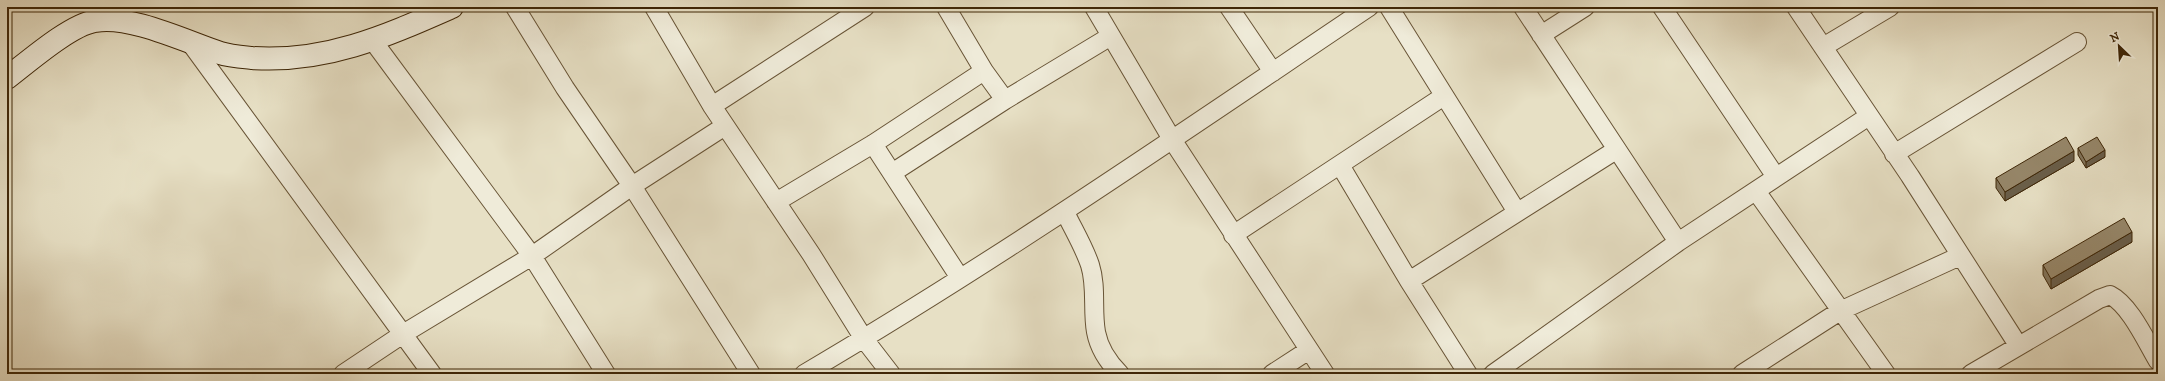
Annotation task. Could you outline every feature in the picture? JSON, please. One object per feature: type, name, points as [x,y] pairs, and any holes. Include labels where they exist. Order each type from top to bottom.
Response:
[{"type":"main road","points":[[7,78],[67,33],[97,14],[189,42],[221,54],[252,58],[284,59],[324,54],[373,41],[452,7]]},
{"type":"street","points":[[515,7],[565,88],[632,186],[751,374]]},
{"type":"street","points":[[654,7],[712,106],[864,339],[891,374]]},
{"type":"street","points":[[712,106],[865,7]]},
{"type":"street","points":[[946,7],[984,71],[1005,100]]},
{"type":"street","points":[[1094,7],[1173,141],[1325,374]]},
{"type":"street","points":[[1229,7],[1272,72]]},
{"type":"street","points":[[804,374],[864,339],[1065,212],[1173,141],[1369,7]]},
{"type":"street","points":[[1390,7],[1517,212]]},
{"type":"street","points":[[1523,7],[1678,242]]},
{"type":"street","points":[[1541,35],[1584,7]]},
{"type":"street","points":[[1662,7],[1776,177]]},
{"type":"street","points":[[1796,7],[1894,154],[2018,345]]},
{"type":"street","points":[[1823,47],[1890,7]]},
{"type":"street","points":[[892,173],[1005,100],[1111,36]]},
{"type":"street","points":[[373,41],[532,256],[606,374]]},
{"type":"street","points":[[189,42],[432,374]]},
{"type":"street","points":[[1894,154],[2076,42]]},
{"type":"street","points":[[776,202],[873,144],[984,71]]},
{"type":"street","points":[[1233,235],[1444,96]]},
{"type":"street","points":[[1493,374],[1678,242],[1869,116]]},
{"type":"street","points":[[343,374],[403,334],[532,256],[632,186],[725,126]]},
{"type":"street","points":[[873,144],[960,278]]},
{"type":"street","points":[[1409,281],[1616,150]]},
{"type":"street","points":[[1340,165],[1409,281],[1468,374]]},
{"type":"street","points":[[1756,191],[1886,374]]},
{"type":"street","points":[[1065,212],[1090,265],[1096,302],[1096,332],[1111,364],[1120,374]]},
{"type":"street","points":[[1742,374],[1840,311],[1960,256]]},
{"type":"street","points":[[1971,374],[2018,345],[2099,299],[2110,295],[2119,300],[2126,309],[2158,361]]},
{"type":"street","points":[[1272,374],[1309,350]]},
{"type":"building","points":[[2066,137],[2074,151],[2005,192],[1996,178]]},
{"type":"building","points":[[2097,137],[2105,150],[2086,162],[2078,148]]},
{"type":"building","points":[[2124,218],[2132,232],[2051,279],[2043,265]]}]
